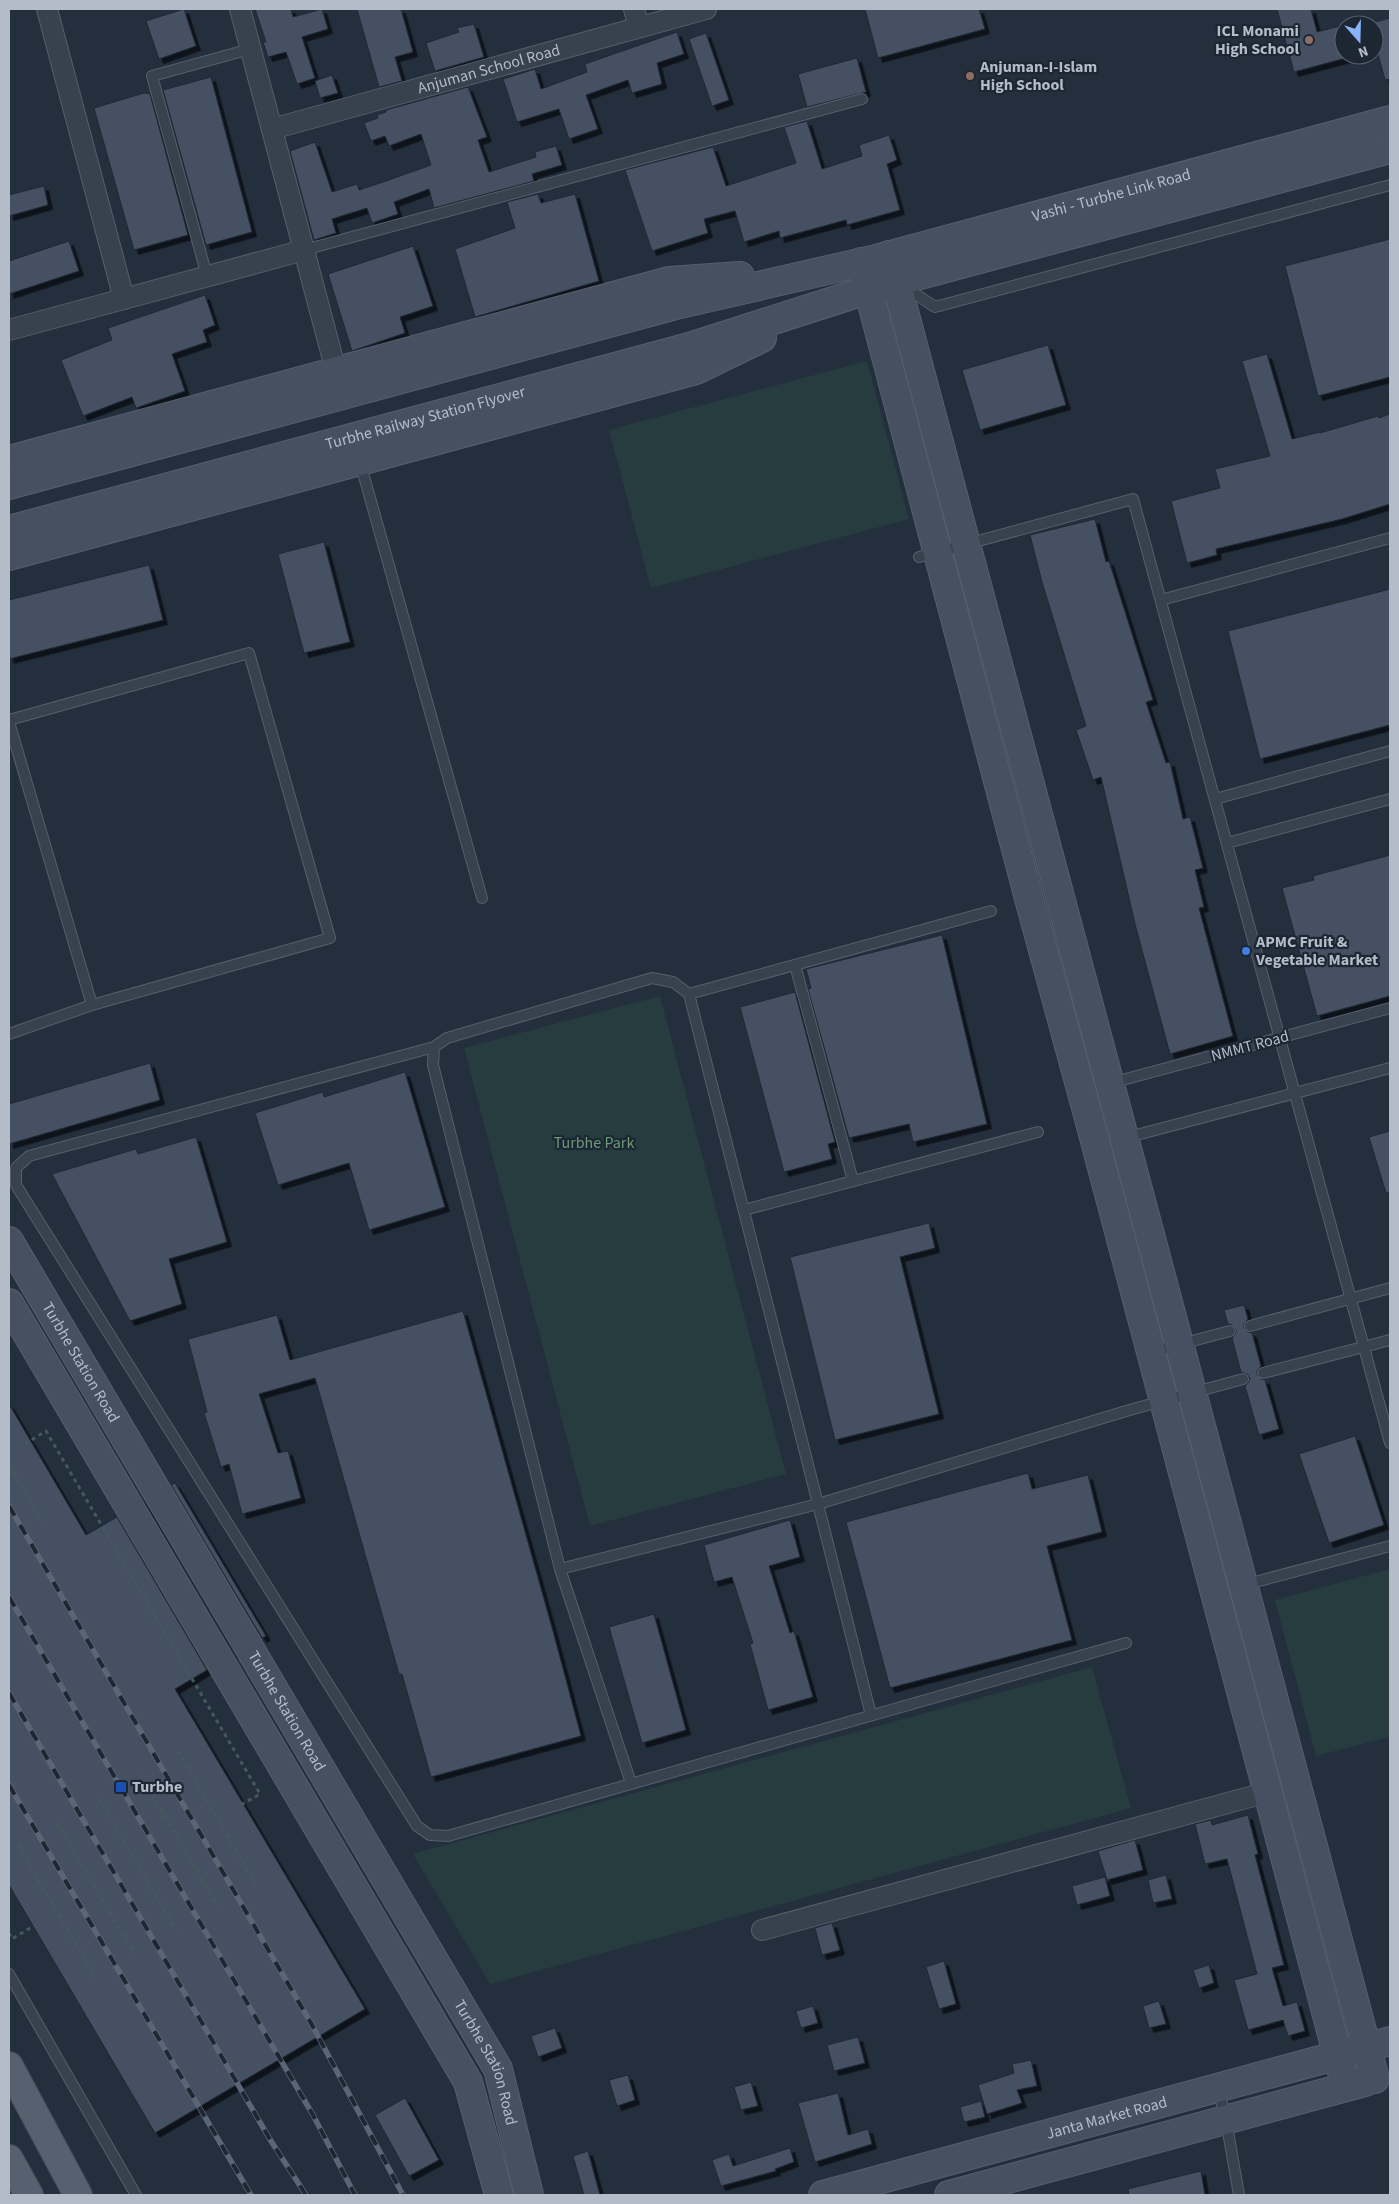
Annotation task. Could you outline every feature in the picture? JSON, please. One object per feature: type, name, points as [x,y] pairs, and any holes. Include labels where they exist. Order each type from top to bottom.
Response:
[{"type":"main road","points":[[9,2066],[78,2195]]},
{"type":"main road","points":[[9,2159],[29,2195]]},
{"type":"street","points":[[47,9],[124,299]]},
{"type":"street","points":[[240,9],[336,371]]},
{"type":"street","name":"Anjuman School Road","points":[[272,129],[637,18],[706,9]]},
{"type":"street","name":"Vashi - Turbhe Link Road","points":[[831,269],[1390,120]]},
{"type":"street","name":"Vashi - Turbhe Link Road","points":[[839,299],[1390,149]]},
{"type":"street","points":[[9,330],[304,250]]},
{"type":"street","points":[[889,255],[967,544],[1046,903],[1110,1126],[1180,1344],[1244,1586],[1379,2044],[1383,2077]]},
{"type":"street","points":[[861,262],[929,555],[1046,903],[1110,1083],[1110,1126],[1151,1352],[1346,2087]]},
{"type":"street","points":[[9,460],[669,281],[831,269]]},
{"type":"street","points":[[9,485],[676,305],[831,269]]},
{"type":"street","points":[[9,556],[696,370],[839,299]]},
{"type":"street","name":"Turbhe Railway Station Flyover","points":[[9,530],[689,346],[839,299]]},
{"type":"street","name":"Turbhe Station Road","points":[[9,1241],[498,2069],[530,2195]]},
{"type":"street","points":[[10,1306],[39,1292]]},
{"type":"street","name":"Turbhe Station Road","points":[[10,1306],[468,2082],[499,2195]]},
{"type":"street","points":[[181,1596],[209,1580]]},
{"type":"street","points":[[762,1930],[1268,1792]]},
{"type":"street","points":[[356,1893],[384,1875]]},
{"type":"street","name":"Janta Market Road","points":[[823,2195],[1379,2044]]},
{"type":"street","name":"Janta Market Road","points":[[949,2195],[1383,2077]]},
{"type":"lane","points":[[207,276],[152,76],[250,49]]},
{"type":"lane","points":[[304,250],[862,99]]},
{"type":"lane","points":[[897,282],[935,307],[1390,185]]},
{"type":"lane","points":[[360,461],[482,898]]},
{"type":"lane","points":[[929,555],[1133,499],[1390,1444]]},
{"type":"lane","points":[[1161,600],[1390,538]]},
{"type":"lane","points":[[9,1034],[92,1005],[330,938],[249,652],[9,721],[92,1005]]},
{"type":"lane","points":[[1215,799],[1390,751]]},
{"type":"lane","points":[[1227,843],[1390,799]]},
{"type":"lane","points":[[689,994],[991,911]]},
{"type":"lane","points":[[795,965],[853,1181]]},
{"type":"lane","points":[[871,1715],[689,994],[673,982],[652,978],[447,1038],[434,1047],[29,1156],[16,1168],[16,1186],[417,1826],[430,1835],[448,1836],[1126,1643]]},
{"type":"lane","name":"NMMT Road","points":[[1110,1083],[1390,1008]]},
{"type":"lane","points":[[434,1047],[433,1065],[560,1569],[631,1783]]},
{"type":"lane","points":[[1110,1126],[1295,1093],[1390,1068]]},
{"type":"lane","points":[[744,1210],[1038,1132]]},
{"type":"lane","points":[[1250,1326],[1390,1288]]},
{"type":"lane","points":[[1151,1352],[1230,1331]]},
{"type":"lane","points":[[1263,1373],[1390,1340]]},
{"type":"lane","points":[[560,1569],[818,1504],[1164,1400],[1243,1379]]},
{"type":"lane","points":[[1244,1586],[1390,1546]]},
{"type":"lane","points":[[9,1974],[136,2195]]},
{"type":"lane","points":[[1218,2088],[1226,2120],[1238,2195]]},
{"type":"path","points":[[25,1444],[46,1431],[260,1794],[239,1806]]},
{"type":"path","points":[[9,1464],[43,1522]]},
{"type":"path","points":[[178,1751],[256,1884]]},
{"type":"path","points":[[140,1774],[218,1907]]},
{"type":"path","points":[[99,1798],[177,1932]]},
{"type":"path","points":[[57,1822],[135,1955]]},
{"type":"path","points":[[18,1845],[96,1978]]},
{"type":"path","points":[[9,1933],[12,1938],[35,1926]]},
{"type":"green space","points":[[867,361],[909,519],[651,588],[609,430]]},
{"type":"green space","name":"Turbhe Park","points":[[660,996],[786,1474],[590,1526],[464,1048]]},
{"type":"green space","points":[[1390,1569],[1390,1737],[1316,1756],[1275,1600]]},
{"type":"green space","points":[[1092,1667],[1131,1808],[490,1984],[413,1854]]},
{"type":"building","points":[[184,9],[196,46],[159,59],[146,21]]},
{"type":"building","points":[[255,9],[291,9],[293,17],[322,9],[328,29],[302,37],[315,78],[297,84],[286,52],[268,57],[263,42],[266,42]]},
{"type":"building","points":[[357,9],[401,9],[413,52],[395,57],[402,81],[379,87]]},
{"type":"building","points":[[865,9],[979,9],[985,29],[878,58]]},
{"type":"building","points":[[1277,9],[1311,9],[1317,32],[1334,28],[1334,61],[1294,72]]},
{"type":"building","points":[[1390,18],[1390,79],[1385,80],[1381,65],[1384,65],[1384,20]]},
{"type":"building","points":[[474,24],[484,57],[435,71],[426,43],[459,32],[457,28]]},
{"type":"building","points":[[677,32],[684,54],[657,63],[662,84],[632,93],[628,80],[586,95],[598,129],[569,139],[559,109],[517,122],[503,79],[535,69],[541,89],[587,72],[585,64]]},
{"type":"building","points":[[706,33],[729,100],[712,106],[689,39]]},
{"type":"building","points":[[857,58],[866,92],[807,107],[798,74]]},
{"type":"building","points":[[332,75],[338,93],[320,98],[315,81]]},
{"type":"building","points":[[211,77],[252,232],[206,245],[163,90]]},
{"type":"building","points":[[468,87],[487,137],[478,140],[489,172],[536,157],[535,152],[556,146],[562,165],[532,174],[534,181],[434,208],[429,189],[394,202],[398,214],[372,223],[367,208],[332,219],[336,233],[314,240],[290,151],[315,142],[332,192],[357,184],[359,190],[431,165],[421,134],[389,146],[385,136],[371,141],[364,123],[378,118],[377,115],[386,112],[386,110]]},
{"type":"building","points":[[144,93],[150,94],[188,235],[134,250],[94,108]]},
{"type":"building","points":[[807,121],[822,169],[862,156],[859,145],[889,135],[897,160],[887,164],[900,210],[847,225],[846,220],[780,238],[779,231],[744,242],[735,211],[704,219],[708,233],[652,251],[625,170],[713,147],[726,186],[796,163],[784,127]]},
{"type":"building","points":[[44,186],[48,205],[9,216],[9,195]]},
{"type":"building","points":[[538,194],[541,203],[575,194],[599,281],[475,317],[455,249],[515,228],[507,202]]},
{"type":"building","points":[[1390,239],[1390,377],[1318,396],[1285,266]]},
{"type":"building","points":[[69,241],[79,271],[9,294],[9,261]]},
{"type":"building","points":[[413,246],[433,306],[400,317],[405,333],[352,351],[328,274]]},
{"type":"building","points":[[205,295],[215,325],[203,330],[207,342],[172,354],[185,391],[136,408],[132,397],[83,416],[61,360],[112,340],[108,328]]},
{"type":"building","points":[[1048,345],[1066,405],[980,430],[962,370]]},
{"type":"building","points":[[1267,354],[1292,439],[1390,414],[1390,504],[1342,519],[1216,549],[1217,555],[1187,563],[1171,501],[1220,488],[1215,469],[1270,456],[1242,361]]},
{"type":"building","points":[[1095,519],[1106,562],[1109,561],[1153,700],[1146,702],[1166,763],[1170,762],[1183,819],[1190,817],[1203,868],[1195,870],[1204,907],[1199,908],[1233,1036],[1170,1054],[1136,928],[1101,777],[1093,780],[1076,730],[1086,726],[1042,582],[1030,535]]},
{"type":"building","points":[[324,542],[350,642],[304,653],[278,554]]},
{"type":"building","points":[[149,565],[163,620],[9,659],[9,600]]},
{"type":"building","points":[[1390,589],[1390,725],[1260,759],[1228,631]]},
{"type":"building","points":[[1390,855],[1390,996],[1317,1016],[1282,888],[1314,880],[1313,876]]},
{"type":"building","points":[[942,935],[987,1124],[913,1142],[909,1124],[849,1138],[808,989],[811,988],[806,969]]},
{"type":"building","points":[[795,992],[835,1142],[828,1144],[832,1159],[784,1172],[740,1007]]},
{"type":"building","points":[[150,1063],[160,1100],[9,1144],[9,1104]]},
{"type":"building","points":[[405,1072],[445,1207],[369,1230],[349,1163],[278,1185],[255,1113],[323,1092],[324,1097]]},
{"type":"building","points":[[1390,1131],[1390,1192],[1386,1193],[1369,1137]]},
{"type":"building","points":[[196,1137],[227,1242],[169,1259],[182,1304],[130,1321],[52,1174],[136,1149],[138,1154]]},
{"type":"building","points":[[929,1223],[935,1248],[900,1257],[939,1414],[835,1440],[790,1257]]},
{"type":"building","points":[[1244,1305],[1248,1319],[1244,1324],[1244,1328],[1252,1333],[1261,1366],[1257,1371],[1257,1375],[1265,1380],[1279,1429],[1259,1435],[1245,1386],[1250,1378],[1247,1374],[1241,1372],[1232,1338],[1236,1333],[1236,1329],[1228,1324],[1224,1310]]},
{"type":"building","points":[[463,1311],[581,1736],[431,1777],[402,1674],[399,1674],[315,1378],[259,1394],[278,1453],[288,1451],[301,1498],[242,1514],[229,1464],[221,1467],[204,1413],[207,1412],[188,1339],[277,1315],[290,1360]]},
{"type":"building","name":"Turbhe","points":[[9,1404],[86,1535],[117,1517],[207,1670],[175,1689],[365,2009],[155,2133],[9,1885]]},
{"type":"building","points":[[1355,1436],[1384,1525],[1329,1543],[1299,1454]]},
{"type":"building","points":[[1028,1473],[1032,1489],[1088,1475],[1102,1532],[1047,1546],[1072,1640],[890,1688],[846,1522]]},
{"type":"building","points":[[175,1483],[266,1636],[262,1638],[171,1485]]},
{"type":"building","points":[[144,1501],[235,1654],[234,1654]]},
{"type":"building","points":[[790,1520],[800,1557],[769,1566],[790,1633],[794,1631],[813,1697],[768,1710],[750,1644],[753,1643],[732,1577],[714,1582],[704,1545]]},
{"type":"building","points":[[654,1614],[686,1730],[642,1743],[609,1627]]},
{"type":"building","points":[[1248,1815],[1258,1854],[1255,1855],[1284,1965],[1272,1968],[1283,2006],[1297,2002],[1305,2031],[1288,2036],[1283,2020],[1248,2030],[1234,1980],[1257,1974],[1227,1859],[1205,1864],[1195,1824],[1211,1820],[1212,1825]]},
{"type":"building","points":[[1135,1840],[1143,1870],[1107,1880],[1098,1851]]},
{"type":"building","points":[[1166,1875],[1172,1899],[1153,1903],[1148,1880]]},
{"type":"building","points":[[1105,1877],[1110,1896],[1077,1905],[1072,1886]]},
{"type":"building","points":[[832,1923],[840,1950],[822,1955],[815,1928]]},
{"type":"building","points":[[944,1961],[956,2004],[939,2009],[926,1967]]},
{"type":"building","points":[[1209,1965],[1214,1983],[1199,1988],[1193,1970]]},
{"type":"building","points":[[1159,2001],[1166,2024],[1149,2028],[1143,2006]]},
{"type":"building","points":[[813,2006],[818,2023],[801,2028],[796,2011]]},
{"type":"building","points":[[555,2028],[562,2048],[538,2057],[531,2036]]},
{"type":"building","points":[[858,2037],[865,2063],[834,2071],[827,2045]]},
{"type":"building","points":[[1031,2060],[1037,2086],[1017,2090],[1022,2103],[987,2114],[978,2085],[1014,2073],[1012,2064]]},
{"type":"building","points":[[628,2075],[635,2100],[617,2106],[609,2080]]},
{"type":"building","points":[[751,2082],[758,2106],[741,2110],[734,2087]]},
{"type":"building","points":[[838,2093],[848,2135],[868,2129],[872,2144],[815,2162],[798,2103]]},
{"type":"building","points":[[405,2098],[439,2160],[409,2176],[375,2115]]},
{"type":"building","points":[[981,2101],[985,2117],[964,2122],[960,2107]]},
{"type":"building","points":[[790,2148],[794,2162],[775,2169],[776,2171],[721,2186],[712,2160],[729,2154],[733,2166]]},
{"type":"building","points":[[588,2151],[600,2195],[584,2195],[573,2156]]},
{"type":"building","points":[[1201,2171],[1205,2195],[1129,2195],[1128,2189]]},
{"type":"railway","points":[[9,1506],[311,2023],[403,2195]]},
{"type":"railway","points":[[9,1597],[313,2115],[355,2195]]},
{"type":"railway","points":[[9,1693],[271,2141],[306,2195]]},
{"type":"railway","points":[[9,1785],[251,2195]]},
{"type":"place","name":"ICL Monami High School","points":[[1309,40]]},
{"type":"place","name":"Anjuman-I-Islam High School","points":[[970,76]]},
{"type":"place","name":"APMC Fruit & Vegetable Market","points":[[1246,951]]},
{"type":"place","name":"Turbhe","points":[[121,1787]]}]
